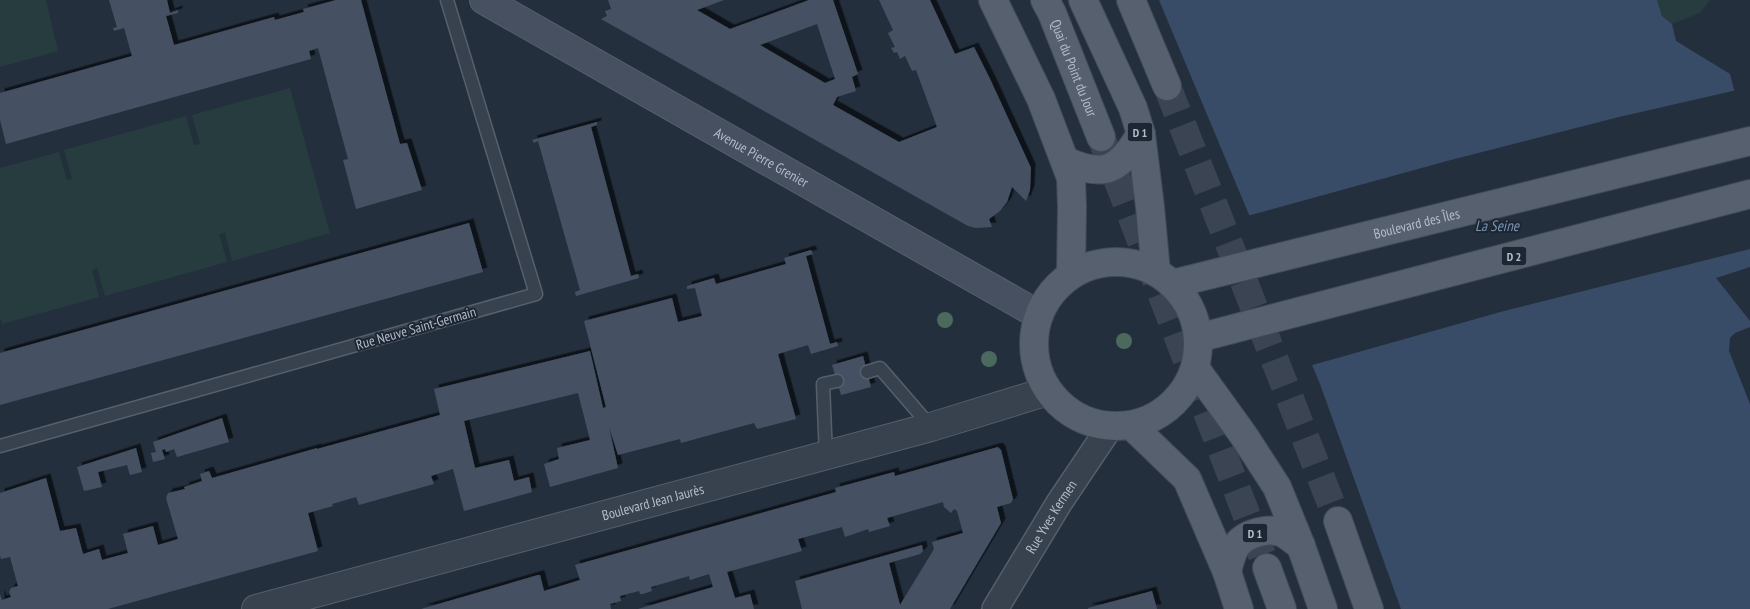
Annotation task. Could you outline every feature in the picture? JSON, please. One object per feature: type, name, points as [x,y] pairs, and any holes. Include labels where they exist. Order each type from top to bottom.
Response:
[{"type":"main road","name":"Avenue Pierre Grenier","points":[[484,0],[1039,315]]},
{"type":"main road","points":[[993,0],[1041,99],[1071,178],[1071,275]]},
{"type":"main road","name":"Quai du Point du Jour","points":[[1045,0],[1101,137]]},
{"type":"main road","name":"D 1","points":[[1082,0],[1133,108],[1141,134],[1150,207],[1164,278]]},
{"type":"main road","points":[[1131,0],[1166,86]]},
{"type":"main road","points":[[1066,161],[1083,169],[1108,169],[1117,164],[1130,151],[1141,134]]},
{"type":"main road","name":"Boulevard des Îles","points":[[1164,278],[1256,264],[1750,141]]},
{"type":"main road","name":"D 2","points":[[1198,338],[1750,194]]},
{"type":"main road","points":[[1113,262],[1135,264],[1164,278],[1186,300],[1194,318],[1198,338],[1198,353],[1195,368],[1185,389],[1171,406],[1152,418],[1120,426],[1087,421],[1065,409],[1048,391],[1037,367],[1034,341],[1039,315],[1052,292],[1071,275],[1090,266],[1113,262]]},
{"type":"main road","points":[[1195,368],[1244,436],[1277,487],[1301,546],[1323,609]]},
{"type":"main road","points":[[1120,426],[1187,479],[1227,572],[1239,609]]},
{"type":"main road","points":[[1338,521],[1369,609]]},
{"type":"main road","name":"D 1","points":[[1227,572],[1237,544],[1259,532],[1274,531],[1284,534],[1301,546]]},
{"type":"main road","points":[[1267,568],[1282,609]]},
{"type":"street","name":"Boulevard Jean Jaurès","points":[[256,609],[826,456],[931,427],[1048,391]]},
{"type":"street","name":"Rue Yves Kermen","points":[[995,609],[1059,503],[1120,426]]},
{"type":"lane","name":"Rue Neuve Saint-Germain","points":[[0,446],[536,294],[447,0]]},
{"type":"lane","points":[[867,372],[880,368],[931,427]]},
{"type":"lane","points":[[826,456],[823,384],[837,381]]},
{"type":"green space","points":[[0,0],[46,0],[58,51],[0,67]]},
{"type":"green space","points":[[1657,0],[1710,0],[1700,13],[1672,24],[1662,16]]},
{"type":"green space","points":[[290,88],[330,233],[232,261],[225,233],[219,234],[227,262],[105,296],[97,268],[92,270],[99,297],[2,324],[0,317],[0,168],[59,152],[67,180],[72,179],[64,150],[186,116],[194,145],[200,144],[192,115]]},
{"type":"water","name":"La Seine","points":[[1159,0],[1657,0],[1662,16],[1672,24],[1676,41],[1730,74],[1750,153],[1750,267],[1716,278],[1750,321],[1750,327],[1735,333],[1730,338],[1729,351],[1750,404],[1750,609],[1401,609],[1320,384]]},
{"type":"pier","points":[[1737,90],[1750,142],[1750,249],[1504,311],[1309,366],[1247,216],[1447,161],[1619,117]]},
{"type":"building","points":[[109,0],[167,0],[170,13],[178,10],[178,13],[166,16],[174,45],[274,17],[275,20],[304,12],[303,9],[336,0],[361,0],[400,144],[407,143],[422,190],[356,209],[343,160],[348,159],[318,48],[309,51],[311,59],[6,144],[0,120],[0,93],[132,56],[124,28],[114,31],[113,28],[117,27]]},
{"type":"building","points":[[608,0],[724,0],[697,10],[730,29],[809,0],[833,0],[858,74],[852,77],[856,91],[837,97],[833,105],[899,142],[937,127],[916,70],[912,71],[905,56],[900,59],[897,52],[894,53],[891,48],[895,47],[888,33],[893,30],[879,0],[930,0],[955,54],[974,47],[991,81],[1031,168],[1030,190],[1026,201],[1012,187],[1007,202],[1000,211],[989,219],[992,227],[976,228],[968,226],[601,19],[607,16],[605,11],[611,9]],"holes":[[[817,24],[835,79],[825,83],[760,45]]]},
{"type":"building","points":[[597,122],[597,125],[591,127],[631,276],[638,274],[639,278],[576,296],[575,292],[580,290],[538,141],[534,143],[532,140]]},
{"type":"building","points":[[469,223],[483,272],[0,405],[0,353]]},
{"type":"building","points":[[811,250],[813,254],[806,256],[830,344],[837,342],[838,346],[811,354],[808,345],[778,354],[796,419],[757,429],[754,423],[681,443],[680,439],[618,455],[609,427],[618,468],[550,487],[544,464],[559,459],[557,448],[590,440],[578,393],[464,421],[475,468],[509,460],[514,481],[529,477],[532,492],[464,511],[453,469],[431,476],[434,484],[359,505],[356,497],[308,513],[318,551],[108,609],[0,609],[0,594],[2,600],[11,597],[9,592],[11,588],[18,586],[10,557],[1,559],[0,555],[0,493],[46,478],[60,531],[76,528],[83,554],[99,549],[102,560],[128,553],[123,534],[153,526],[158,545],[178,539],[166,498],[168,493],[185,489],[184,487],[202,481],[200,474],[209,471],[212,478],[440,415],[434,389],[590,351],[603,408],[606,407],[584,321],[672,298],[678,322],[702,316],[695,288],[687,289],[687,286],[714,278],[716,284],[786,264],[784,258]]},
{"type":"building","points":[[863,356],[871,387],[841,395],[832,365]]},
{"type":"building","points":[[222,418],[229,442],[177,457],[174,449],[166,452],[165,449],[162,450],[165,459],[153,462],[151,453],[156,452],[153,442]]},
{"type":"building","points":[[998,447],[1001,450],[1013,499],[1011,503],[997,507],[1001,523],[950,609],[802,609],[795,581],[922,545],[923,551],[920,554],[889,563],[900,605],[934,549],[932,542],[963,533],[957,511],[954,509],[951,513],[944,507],[943,502],[887,518],[890,526],[869,532],[868,529],[845,537],[842,527],[798,539],[802,551],[727,572],[735,598],[750,594],[754,609],[638,609],[713,587],[709,574],[690,580],[689,576],[651,587],[652,591],[643,594],[640,594],[639,591],[620,596],[621,601],[610,604],[611,609],[421,609],[538,575],[540,575],[544,591],[580,580],[575,565],[836,492],[835,488],[894,472],[895,476]]},
{"type":"building","points":[[136,448],[142,472],[130,475],[127,465],[98,472],[102,487],[84,491],[77,467]]},
{"type":"building","points":[[1152,591],[1157,609],[1088,609],[1088,608]]},
{"type":"tunnel","points":[[1167,86],[1338,521]]},
{"type":"tunnel","points":[[1101,137],[1267,568]]}]
